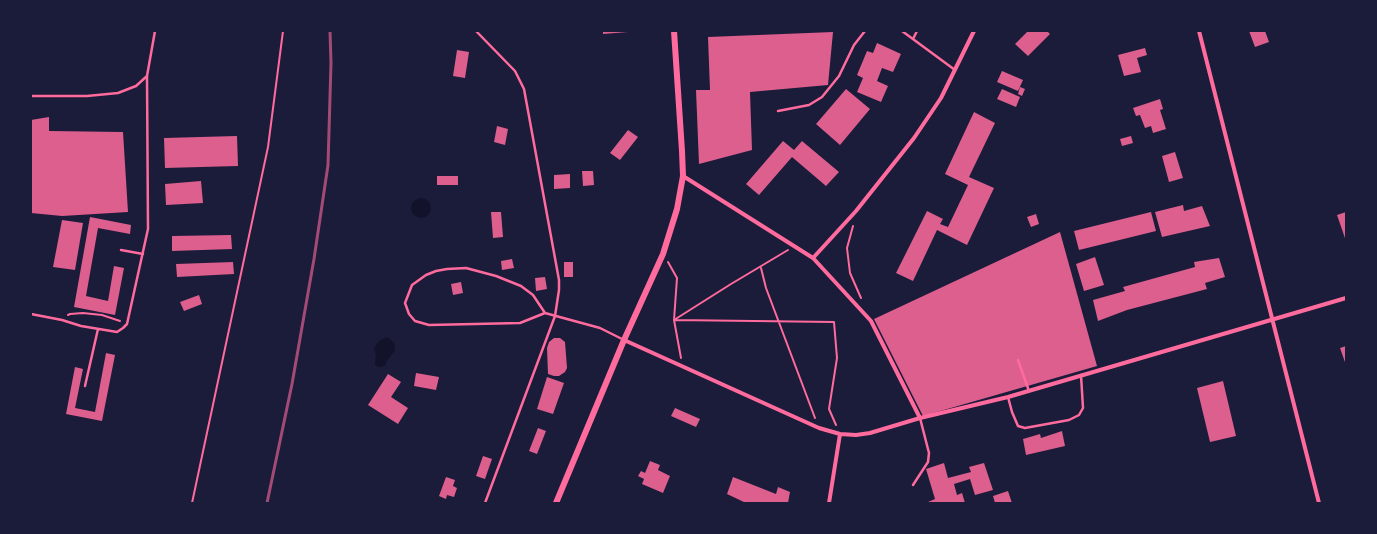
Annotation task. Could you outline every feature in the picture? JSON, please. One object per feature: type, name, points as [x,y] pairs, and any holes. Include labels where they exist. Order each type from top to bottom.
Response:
[{"type":"street","points":[[556,503],[624,340],[663,254],[676,209],[682,176],[681,122],[674,31]]},
{"type":"street","points":[[813,258],[856,211],[914,138],[941,98],[974,31]]},
{"type":"street","points":[[1199,31],[1319,503]]},
{"type":"street","points":[[682,176],[813,258],[871,321],[920,418]]},
{"type":"street","points":[[624,340],[819,428],[840,434],[856,434],[870,433],[920,418],[1008,397],[1081,374],[1346,298]]},
{"type":"street","points":[[829,503],[840,434]]},
{"type":"lane","points":[[31,314],[62,320],[81,326],[117,332],[127,324],[148,229],[147,76],[155,31]]},
{"type":"lane","points":[[476,31],[515,71],[524,89],[559,280],[555,316],[484,503]]},
{"type":"lane","points":[[778,111],[809,105],[822,97],[839,76],[854,45],[865,31]]},
{"type":"lane","points":[[902,31],[955,70]]},
{"type":"lane","points":[[914,39],[917,31]]},
{"type":"lane","points":[[31,96],[87,96],[118,93],[136,86],[147,76]]},
{"type":"lane","points":[[121,250],[143,254]]},
{"type":"lane","points":[[545,313],[526,322],[520,323],[429,325],[415,321],[409,314],[405,303],[412,285],[426,275],[447,269],[466,268],[496,276],[521,286],[532,295],[545,313],[600,328],[624,340]]},
{"type":"lane","points":[[85,386],[98,329]]},
{"type":"lane","points":[[1018,360],[1029,390]]},
{"type":"lane","points":[[1008,397],[1018,426],[1025,428],[1069,420],[1079,415],[1083,408],[1081,374]]},
{"type":"lane","points":[[913,485],[928,462],[929,453],[920,418]]},
{"type":"path","points":[[192,503],[268,147],[283,31]]},
{"type":"path","points":[[852,226],[847,248],[850,274],[862,301]]},
{"type":"path","points":[[674,320],[731,284],[796,247]]},
{"type":"path","points":[[663,254],[677,278],[674,320],[683,367]]},
{"type":"path","points":[[761,267],[766,288],[819,428]]},
{"type":"path","points":[[62,320],[70,314],[83,313],[102,315],[127,324]]},
{"type":"path","points":[[674,320],[834,322],[837,358],[829,409],[840,434]]},
{"type":"shaded area","points":[[421,198],[428,201],[431,208],[428,215],[421,218],[414,215],[411,208],[414,201]]},
{"type":"shaded area","points":[[386,337],[394,343],[395,350],[385,366],[376,366],[374,348],[378,342]]},
{"type":"building","points":[[603,31],[628,31],[628,32],[603,34]]},
{"type":"building","points":[[1028,31],[1047,31],[1050,34],[1028,56],[1015,44]]},
{"type":"building","points":[[1249,31],[1265,31],[1269,42],[1255,47]]},
{"type":"building","points":[[833,32],[828,85],[750,92],[752,150],[699,164],[696,90],[710,90],[708,37]]},
{"type":"building","points":[[877,43],[901,54],[893,72],[882,68],[877,81],[888,86],[881,102],[857,92],[863,78],[857,75],[867,51],[873,53]]},
{"type":"building","points":[[1145,48],[1147,55],[1137,58],[1141,72],[1124,76],[1118,55]]},
{"type":"building","points":[[457,50],[469,52],[465,78],[453,76]]},
{"type":"building","points":[[1002,71],[1023,80],[1018,91],[997,82]]},
{"type":"building","points":[[1020,87],[1025,89],[1022,96],[1018,94]]},
{"type":"building","points":[[846,89],[870,109],[840,145],[816,124]]},
{"type":"building","points":[[1002,89],[1020,97],[1016,107],[997,99]]},
{"type":"building","points":[[1160,99],[1163,109],[1160,110],[1166,129],[1153,133],[1151,126],[1145,128],[1140,115],[1136,116],[1133,108]]},
{"type":"building","points":[[974,112],[995,123],[969,177],[994,188],[967,245],[937,230],[913,281],[896,273],[927,211],[943,219],[940,224],[948,227],[968,185],[945,174]]},
{"type":"building","points":[[49,117],[49,131],[123,132],[128,212],[62,216],[31,213],[31,120]]},
{"type":"building","points":[[497,126],[508,129],[505,145],[494,142]]},
{"type":"building","points":[[628,130],[638,137],[620,160],[610,153]]},
{"type":"building","points":[[237,136],[238,166],[165,168],[164,138]]},
{"type":"building","points":[[1131,136],[1133,143],[1122,146],[1120,139]]},
{"type":"building","points":[[783,141],[794,150],[802,141],[839,172],[826,186],[792,157],[759,195],[746,184]]},
{"type":"building","points":[[1175,152],[1183,178],[1169,182],[1162,156]]},
{"type":"building","points":[[582,171],[593,171],[594,185],[583,186]]},
{"type":"building","points":[[570,174],[570,188],[554,189],[554,175]]},
{"type":"building","points":[[437,176],[458,176],[458,185],[437,185]]},
{"type":"building","points":[[201,181],[203,203],[166,205],[165,184]]},
{"type":"building","points":[[1183,205],[1184,211],[1202,206],[1210,226],[1162,237],[1155,212]]},
{"type":"building","points":[[491,212],[501,212],[503,237],[493,238]]},
{"type":"building","points":[[1151,212],[1156,231],[1079,250],[1074,231]]},
{"type":"building","points":[[1346,212],[1346,241],[1337,215]]},
{"type":"building","points":[[1036,214],[1039,224],[1031,227],[1027,217]]},
{"type":"building","points":[[90,217],[131,225],[130,234],[98,228],[86,296],[108,301],[114,266],[124,268],[115,315],[74,307]]},
{"type":"building","points":[[62,220],[83,223],[75,270],[53,267]]},
{"type":"building","points":[[1060,232],[1097,366],[923,416],[874,319]]},
{"type":"building","points":[[231,235],[232,249],[172,251],[172,236]]},
{"type":"building","points":[[1095,257],[1104,285],[1084,291],[1076,264]]},
{"type":"building","points":[[1219,258],[1225,277],[1205,283],[1207,289],[1127,310],[1098,321],[1093,300],[1125,291],[1123,287],[1195,267],[1194,262]]},
{"type":"building","points":[[512,259],[514,268],[502,270],[501,261]]},
{"type":"building","points":[[233,262],[234,274],[177,277],[176,264]]},
{"type":"building","points":[[564,262],[573,262],[573,277],[564,277]]},
{"type":"building","points":[[545,277],[547,289],[536,291],[535,278]]},
{"type":"building","points":[[461,282],[463,293],[453,295],[451,284]]},
{"type":"building","points":[[199,295],[202,304],[184,311],[180,302]]},
{"type":"building","points":[[554,338],[560,338],[565,342],[567,368],[565,372],[559,376],[548,374],[547,348],[549,342]]},
{"type":"building","points":[[1346,346],[1346,365],[1340,348]]},
{"type":"building","points":[[106,353],[115,355],[102,421],[66,414],[75,367],[83,369],[75,408],[95,412]]},
{"type":"building","points":[[416,373],[439,377],[436,390],[414,386]]},
{"type":"building","points":[[388,374],[401,382],[391,397],[408,408],[398,424],[368,405]]},
{"type":"building","points":[[547,377],[564,383],[553,414],[537,409]]},
{"type":"building","points":[[1223,381],[1236,436],[1210,442],[1197,388]]},
{"type":"building","points":[[675,408],[700,419],[696,427],[671,416]]},
{"type":"building","points":[[538,428],[546,431],[537,454],[529,451]]},
{"type":"building","points":[[1062,431],[1065,446],[1026,455],[1023,439],[1040,434],[1041,438]]},
{"type":"building","points":[[483,456],[492,459],[485,479],[476,476]]},
{"type":"building","points":[[650,461],[660,465],[658,470],[670,476],[663,493],[642,484],[644,479],[638,476],[641,471],[645,473]]},
{"type":"building","points":[[944,463],[948,478],[971,472],[969,467],[984,463],[993,490],[975,495],[970,479],[954,484],[957,495],[962,493],[965,503],[929,503],[928,502],[935,499],[926,469]]},
{"type":"building","points":[[446,477],[455,480],[453,486],[457,488],[454,497],[447,495],[446,499],[439,496]]},
{"type":"building","points":[[733,477],[776,494],[778,487],[790,492],[788,503],[746,503],[727,494]]},
{"type":"building","points":[[1008,491],[1012,503],[995,503],[993,496]]},
{"type":"railway","points":[[267,503],[292,384],[314,259],[328,165],[331,63],[330,31]]}]
